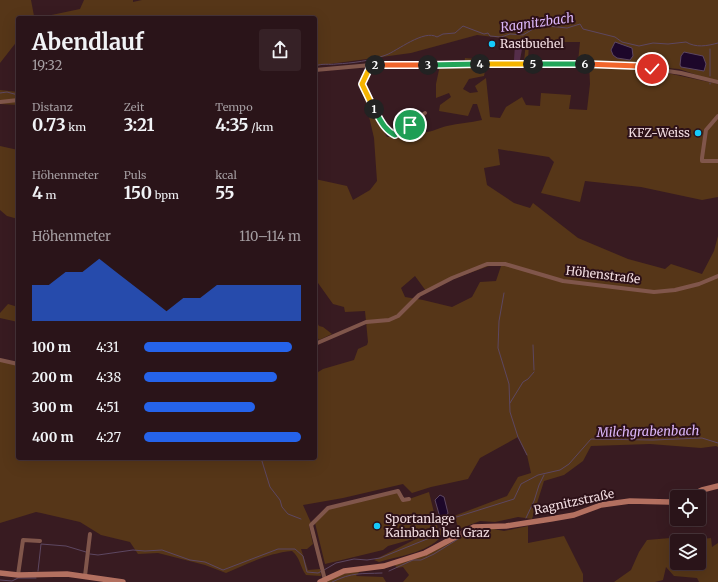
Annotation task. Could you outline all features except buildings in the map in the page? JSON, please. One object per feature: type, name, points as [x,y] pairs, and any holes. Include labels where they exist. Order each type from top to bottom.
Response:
[{"type":"main road","points":[[702,490],[718,486]]},
{"type":"main road","name":"Ragnitzstraße","points":[[323,581],[344,571],[384,566],[425,553],[474,527],[506,526],[551,519],[574,515],[601,505],[630,502],[670,502]]},
{"type":"main road","points":[[0,573],[18,575],[67,574],[123,582]]},
{"type":"street","points":[[371,65],[362,84],[382,124],[389,132],[395,135],[425,113]]},
{"type":"street","points":[[317,70],[371,65],[628,65],[681,73],[718,82]]},
{"type":"street","points":[[0,102],[16,100]]},
{"type":"street","points":[[718,116],[706,130],[702,161],[718,161]]},
{"type":"street","name":"Höhenstraße","points":[[317,343],[366,322],[389,320],[398,316],[419,295],[452,278],[487,264],[506,264],[563,281],[654,292],[675,290],[699,284],[718,276]]},
{"type":"street","points":[[0,360],[16,364]]},
{"type":"street","points":[[323,581],[324,573],[311,525],[328,508],[398,491],[402,500],[409,499]]},
{"type":"street","points":[[85,576],[90,534]]},
{"type":"street","points":[[18,575],[23,540],[40,541]]},
{"type":"shaded area","points":[[0,0],[31,0],[34,16],[16,16],[16,43],[0,63]]},
{"type":"shaded area","points":[[84,0],[133,0],[133,2],[142,0],[718,0],[718,82],[679,69],[668,68],[667,73],[718,84],[718,197],[702,200],[641,187],[585,181],[580,202],[541,193],[554,162],[549,157],[498,149],[500,165],[484,168],[487,185],[514,203],[530,208],[533,203],[578,238],[628,259],[665,269],[671,264],[702,274],[714,251],[718,236],[718,447],[701,448],[650,444],[591,446],[583,461],[564,475],[544,481],[532,519],[518,517],[495,522],[480,521],[459,529],[454,516],[507,496],[518,477],[531,473],[527,455],[518,437],[480,458],[468,479],[431,487],[412,493],[403,484],[343,498],[303,505],[312,525],[309,526],[313,544],[307,549],[301,549],[308,570],[320,569],[321,576],[306,575],[297,556],[292,551],[266,556],[226,573],[205,565],[158,553],[138,554],[130,542],[101,535],[80,522],[41,513],[36,512],[0,523],[0,359],[16,363],[16,460],[317,460],[317,373],[323,369],[354,360],[358,349],[367,345],[368,342],[365,311],[345,312],[344,307],[333,304],[318,283],[317,284],[317,179],[347,186],[353,200],[370,190],[377,181],[374,138],[364,95],[387,137],[396,136],[418,125],[422,132],[425,132],[451,125],[482,120],[477,104],[473,104],[468,116],[439,111],[440,105],[451,97],[449,93],[436,98],[436,84],[440,65],[464,65],[465,58],[487,60],[484,76],[469,79],[463,89],[470,93],[478,92],[475,86],[486,78],[490,117],[500,118],[506,107],[522,97],[526,105],[540,106],[541,93],[571,95],[569,109],[587,110],[590,84],[589,62],[578,62],[580,42],[529,42],[528,62],[524,62],[526,41],[477,35],[411,53],[317,66],[317,16],[47,16],[80,9]],"holes":[[[489,266],[501,266],[496,281],[480,282],[472,297],[452,307],[405,297],[401,288],[415,276],[426,291],[447,281]]]},
{"type":"shaded area","points":[[615,42],[632,48],[633,56],[630,60],[617,58],[613,55],[611,50]]},
{"type":"shaded area","points":[[684,52],[703,56],[706,64],[704,71],[681,67],[681,56]]},
{"type":"shaded area","points":[[0,90],[16,92],[16,105],[0,104]]},
{"type":"shaded area","points":[[0,146],[16,150],[16,218],[7,216],[0,210]]},
{"type":"shaded area","points":[[8,304],[16,306],[16,322],[0,318],[0,313]]},
{"type":"shaded area","points":[[317,322],[319,326],[323,327],[332,334],[319,340],[317,337]]},
{"type":"shaded area","name":"Sportanlage Kainbach bei Graz","points":[[398,491],[403,500],[429,492],[438,529],[441,528],[441,537],[428,547],[403,556],[379,562],[374,560],[420,537],[388,546],[383,550],[325,564],[315,523],[326,510]]},
{"type":"shaded area","points":[[440,495],[444,497],[448,513],[447,515],[441,516],[439,514],[435,500]]},
{"type":"shaded area","points":[[528,526],[528,543],[564,536],[583,574],[583,582],[403,582],[409,575],[403,567],[397,568],[395,565],[475,528],[484,527],[504,531]]},
{"type":"shaded area","points":[[670,538],[670,570],[706,570],[706,539],[711,538],[712,547],[718,543],[718,582],[699,582],[697,578],[674,576],[666,567],[663,580],[655,582],[614,582],[631,570],[639,552],[647,540]]},
{"type":"shaded area","points":[[360,571],[356,576],[383,577],[386,582],[326,582],[343,574]]},
{"type":"waterway","name":"Ragnitzbach","points":[[317,66],[374,59],[391,53],[418,38],[432,35],[437,37],[443,34],[455,33],[463,26],[484,34],[488,33],[490,36],[501,37],[510,34],[523,35],[533,29],[548,26],[567,28],[580,24],[583,29],[615,37],[622,42],[639,46],[653,43],[668,44],[686,42],[702,46],[718,43]]},
{"type":"waterway","points":[[710,49],[710,76]]},
{"type":"waterway","name":"Ragnitzbach","points":[[0,93],[7,92],[16,94]]},
{"type":"waterway","points":[[504,293],[499,321],[498,348],[509,384],[510,412],[518,437],[527,455]]},
{"type":"waterway","points":[[533,345],[534,370]]},
{"type":"waterway","points":[[510,403],[523,382],[534,372]]},
{"type":"waterway","name":"Milchgrabenbach","points":[[324,570],[336,563],[354,559],[367,560],[380,558],[432,537],[436,537],[443,523],[447,520],[514,499],[521,484],[538,475],[560,470],[569,464],[591,439],[653,440],[702,438],[718,443]]},
{"type":"waterway","points":[[262,460],[270,487],[280,500],[282,507],[288,514],[301,519]]},
{"type":"waterway","points":[[526,518],[544,475]]},
{"type":"waterway","points":[[483,529],[489,529]]},
{"type":"waterway","points":[[389,571],[413,560],[421,560],[434,554],[458,539]]},
{"type":"waterway","name":"Milchgrabenbach","points":[[38,571],[41,544],[66,546],[86,552]]},
{"type":"waterway","name":"Milchgrabenbach","points":[[90,554],[98,555],[133,550],[162,550],[190,560],[205,562],[223,570],[278,549],[295,549],[303,556],[307,572],[318,573],[322,571]]},
{"type":"waterway","points":[[332,582],[351,575],[382,573]]},
{"type":"waterway","name":"Milchgrabenbach","points":[[0,580],[12,581],[18,578],[36,578]]},
{"type":"place","name":"Rastbuehel","points":[[492,44]]},
{"type":"place","name":"KFZ-Weiss","points":[[698,133]]},
{"type":"place","name":"Sportanlage Kainbach bei Graz","points":[[377,526]]},
{"type":"route","points":[[410,125],[395,135],[389,132],[382,124],[362,84],[371,65],[583,64],[628,65],[652,69]]}]
